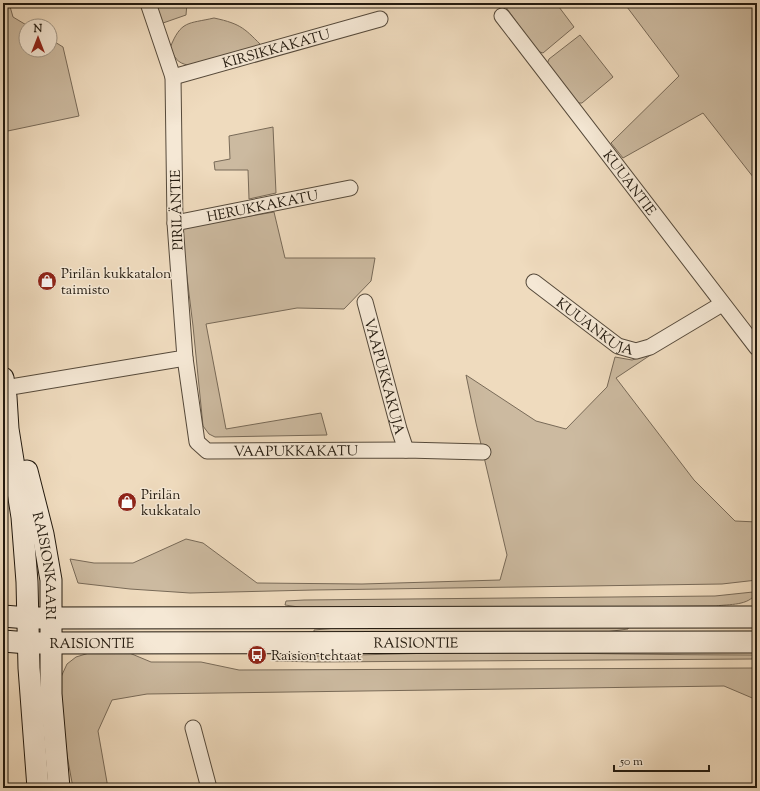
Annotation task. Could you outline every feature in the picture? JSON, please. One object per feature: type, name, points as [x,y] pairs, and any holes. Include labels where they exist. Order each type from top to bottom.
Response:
[{"type":"main road","name":"RAISIONKAARI","points":[[5,388],[8,429],[22,517],[28,587],[28,643],[34,757],[38,788]]},
{"type":"main road","name":"RAISIONKAARI","points":[[5,388],[18,428],[43,534],[51,580],[51,694],[60,788]]},
{"type":"main road","name":"RAISIONTIE","points":[[3,616],[28,618],[757,617]]},
{"type":"main road","name":"RAISIONTIE","points":[[3,641],[28,643],[757,642]]},
{"type":"street","name":"PIRILÄNTIE","points":[[148,3],[173,77],[175,223],[185,358]]},
{"type":"street","name":"KUUANTIE","points":[[502,16],[757,348]]},
{"type":"street","name":"KIRSIKKAKATU","points":[[173,77],[380,19]]},
{"type":"street","name":"HERUKKAKATU","points":[[175,223],[350,188]]},
{"type":"street","name":"KUUANKUJA","points":[[534,282],[618,346],[636,351],[650,347],[722,304]]},
{"type":"street","name":"VAAPUKKAKUJA","points":[[365,302],[398,429],[406,450]]},
{"type":"street","points":[[5,388],[185,358]]},
{"type":"street","name":"VAAPUKKAKATU","points":[[185,358],[197,442],[206,451],[406,450],[483,452]]},
{"type":"street","points":[[193,728],[209,788]]},
{"type":"shaded area","points":[[3,3],[9,3],[13,17],[18,20],[18,58],[58,58],[58,44],[63,47],[79,116],[3,132]]},
{"type":"shaded area","points":[[156,3],[187,3],[186,15],[163,23],[159,20]]},
{"type":"shaded area","points":[[503,3],[556,3],[574,27],[543,53],[537,51]]},
{"type":"shaded area","points":[[624,3],[757,3],[757,182],[703,113],[623,158],[611,143],[679,76]]},
{"type":"shaded area","points":[[214,18],[242,28],[264,48],[193,66],[178,61],[170,48],[178,32],[186,25]]},
{"type":"shaded area","points":[[580,35],[613,77],[582,103],[575,103],[547,64],[549,59]]},
{"type":"shaded area","points":[[273,127],[276,193],[249,199],[248,170],[215,170],[214,162],[230,159],[229,136]]},
{"type":"shaded area","points":[[274,212],[285,258],[375,258],[371,281],[344,309],[297,308],[206,324],[226,429],[321,413],[327,435],[215,437],[209,434],[203,426],[181,228]]},
{"type":"shaded area","points":[[652,354],[616,378],[694,480],[735,521],[757,522],[757,580],[722,584],[190,593],[130,589],[78,583],[70,559],[94,563],[133,563],[186,539],[203,543],[257,583],[362,584],[500,580],[507,555],[466,375],[536,421],[566,429],[607,387],[615,357],[632,360]]},
{"type":"shaded area","points":[[753,592],[756,593],[753,597],[744,602],[716,606],[396,609],[305,608],[285,605],[286,601],[304,600],[715,596]]},
{"type":"shaded area","points":[[629,625],[628,629],[598,633],[314,635],[314,630],[348,627]]},
{"type":"shaded area","points":[[127,652],[151,662],[201,662],[239,670],[757,668],[757,700],[724,686],[147,694],[112,700],[98,731],[108,788],[73,788],[61,708],[61,677],[67,664],[76,657],[89,653]]},
{"type":"shaded area","points":[[477,652],[753,655],[752,659],[275,661],[275,657]]},
{"type":"place","name":"Pirilän kukkatalon taimisto","points":[[47,281]]},
{"type":"place","name":"Pirilän kukkatalo","points":[[127,502]]},
{"type":"place","name":"Raision tehtaat","points":[[257,655]]}]
